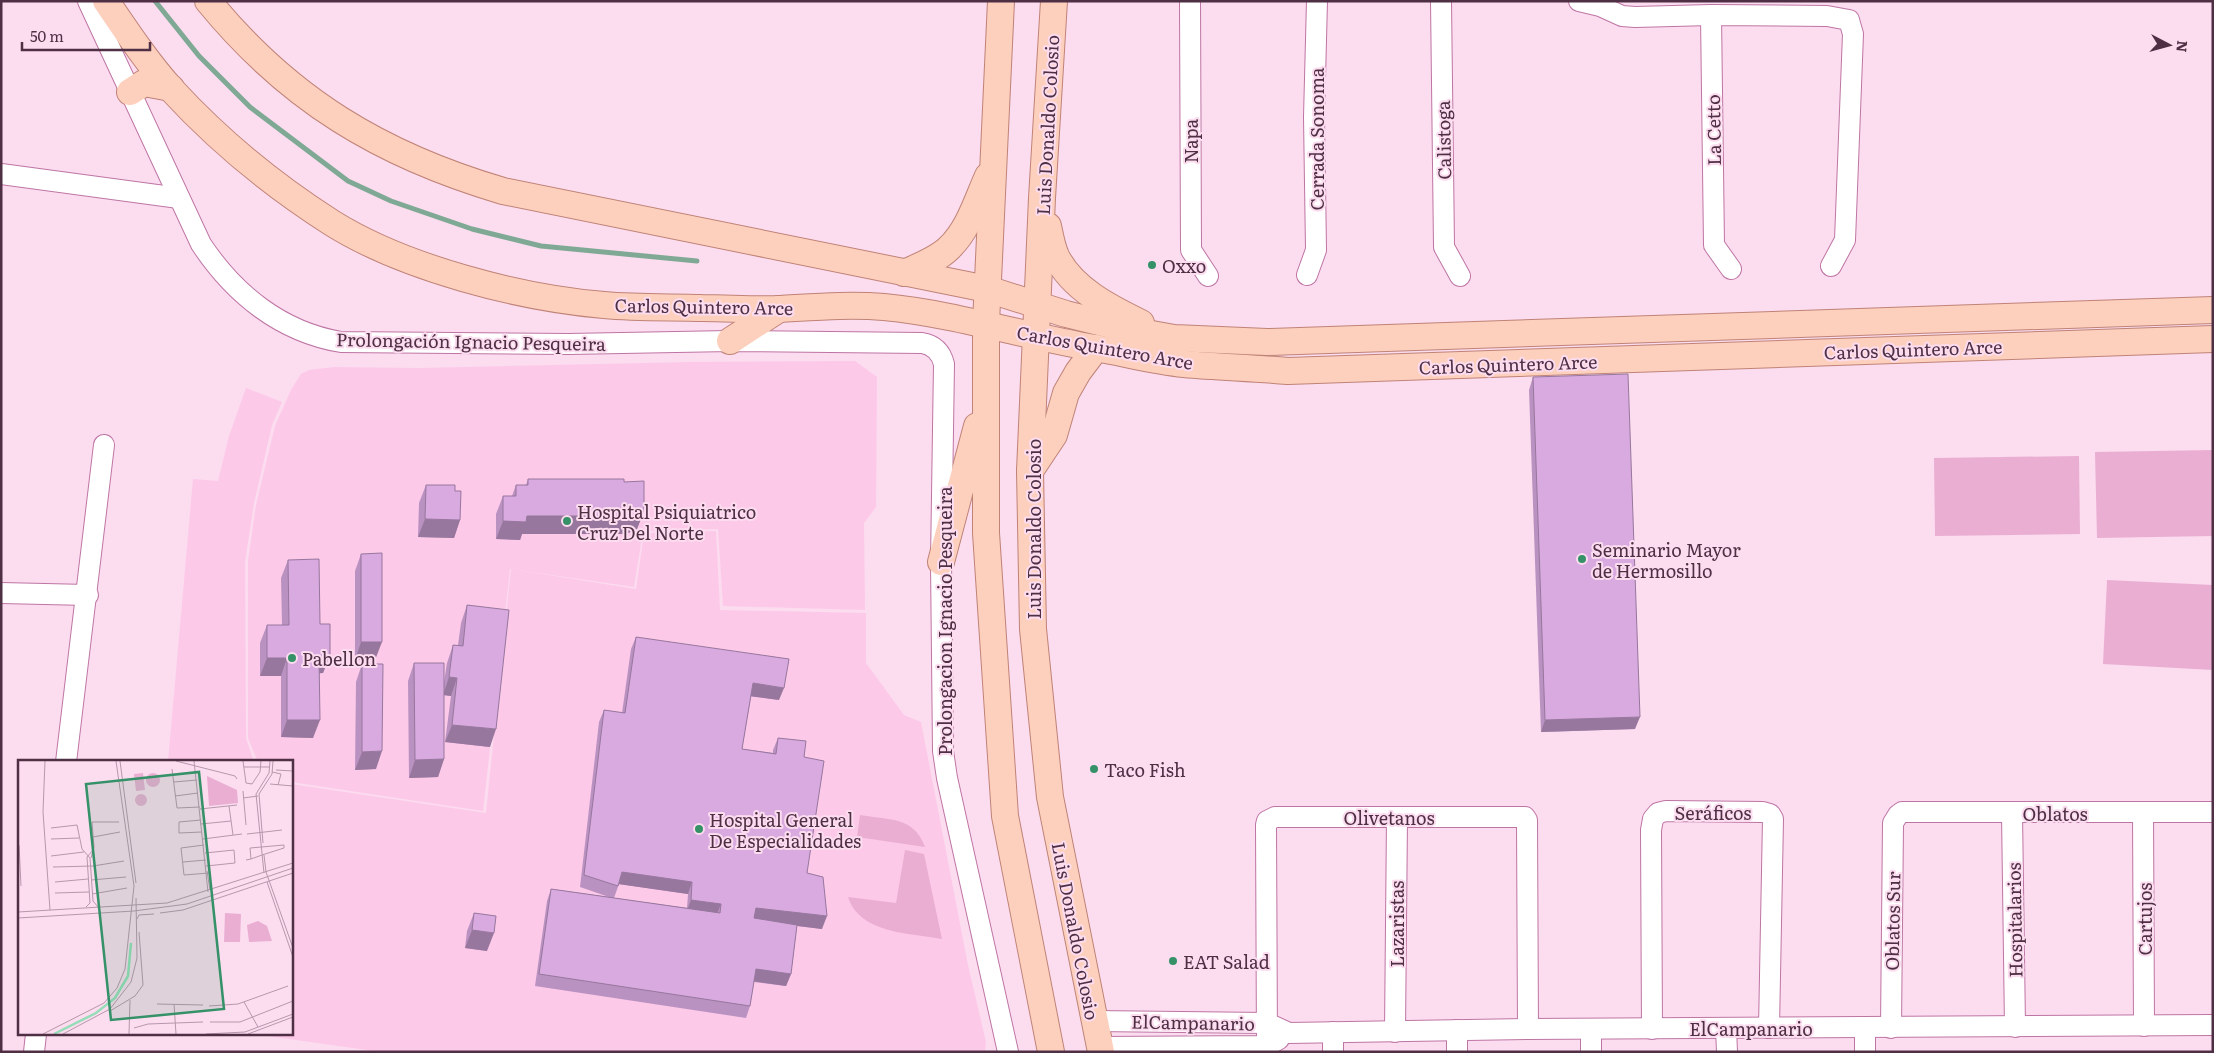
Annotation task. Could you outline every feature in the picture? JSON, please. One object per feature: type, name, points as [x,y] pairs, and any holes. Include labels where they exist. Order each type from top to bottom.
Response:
[{"type":"main road","name":"Carlos Quintero Arce","points":[[106,1],[136,45],[171,88],[209,128],[251,164],[333,223],[389,252],[496,287],[550,298],[605,305],[779,309],[822,305],[868,306],[911,310],[986,324],[1035,337],[1182,364],[1288,371],[1602,361],[2021,344],[2213,339]]},
{"type":"main road","name":"Carlos Quintero Arce","points":[[208,1],[228,26],[260,59],[333,117],[373,141],[441,171],[503,190],[988,289],[1126,329],[1174,338],[1267,342],[2213,310]]},
{"type":"main road","points":[[1001,1],[986,324],[986,533],[1005,816],[1051,1052]]},
{"type":"main road","name":"Luis Donaldo Colosio","points":[[1054,1],[1042,198],[1030,471],[1033,629],[1050,797],[1100,1049]]},
{"type":"main road","points":[[130,92],[144,83],[171,88]]},
{"type":"main road","points":[[904,273],[930,261],[948,249],[964,230],[994,164]]},
{"type":"main road","points":[[1042,198],[1056,257],[1070,276],[1086,292],[1106,304],[1174,338]]},
{"type":"main road","points":[[730,341],[779,309]]},
{"type":"main road","points":[[2021,344],[2022,336],[2027,329],[2096,321],[2133,312]]},
{"type":"main road","points":[[2169,340],[2213,330]]},
{"type":"main road","points":[[1492,365],[1508,356],[1531,333],[1563,349],[1602,361]]},
{"type":"main road","points":[[1030,471],[1054,435],[1066,393],[1078,372],[1096,348]]},
{"type":"main road","points":[[942,562],[987,384]]},
{"type":"street","name":"Prolongación Ignacio Pesqueira","points":[[88,1],[201,244],[234,286],[276,318],[301,330],[325,339],[341,342],[568,344],[730,341],[922,343],[937,350],[944,364]]},
{"type":"street","name":"Napa","points":[[1190,1],[1191,250],[1208,276]]},
{"type":"street","name":"Cerrada Sonoma","points":[[1307,275],[1316,250],[1314,117],[1317,1]]},
{"type":"street","name":"Calistoga","points":[[1442,1],[1444,247],[1460,276]]},
{"type":"street","points":[[1579,1],[1598,4],[1622,16],[1634,17],[1745,15],[1825,8],[1849,20],[1853,34],[1845,240],[1831,266]]},
{"type":"street","points":[[1745,15],[1763,1]]},
{"type":"street","name":"La Cetto","points":[[1711,15],[1714,244],[1731,269]]},
{"type":"street","points":[[1,174],[179,198]]},
{"type":"street","name":"Prolongacion Ignacio Pesqueira","points":[[944,364],[943,751],[1008,1052]]},
{"type":"street","points":[[66,760],[88,595],[104,445]]},
{"type":"street","points":[[1,592],[88,595]]},
{"type":"street","name":"Seráficos","points":[[1652,1028],[1651,830],[1653,819],[1658,813],[1666,812],[1763,812],[1770,814],[1773,819],[1769,1028]]},
{"type":"street","name":"Oblatos","points":[[1898,814],[1902,812],[2213,812]]},
{"type":"street","name":"Cartujos","points":[[2143,812],[2144,1026]]},
{"type":"street","name":"Hospitalarios","points":[[2012,813],[2015,1027]]},
{"type":"street","name":"Oblatos Sur","points":[[1891,1028],[1894,823],[1898,814]]},
{"type":"street","name":"Olivetanos","points":[[1267,1046],[1267,821],[1275,817],[1521,816],[1527,820],[1528,1029]]},
{"type":"street","name":"Lazaristas","points":[[1395,1032],[1397,817]]},
{"type":"street","name":"ElCampanario","points":[[1094,1021],[1267,1023],[1290,1033],[1333,1042],[1395,1032],[1456,1030],[2213,1025]]},
{"type":"street","points":[[1726,1028],[1727,1052]]},
{"type":"street","points":[[1865,1028],[1865,1052]]},
{"type":"street","points":[[1591,1029],[1591,1052]]},
{"type":"street","points":[[1456,1030],[1456,1052]]},
{"type":"street","name":"ElCampanario","points":[[1100,1049],[1267,1046],[1290,1033]]},
{"type":"street","points":[[34,1052],[36,1036]]},
{"type":"shaded area","points":[[855,361],[877,377],[876,507],[864,523],[865,610],[723,606],[718,529],[643,531],[634,587],[510,569],[483,811],[292,782],[292,760],[257,760],[248,738],[248,561],[256,505],[275,426],[291,390],[301,374],[309,370],[334,367],[418,368],[691,362]]},
{"type":"shaded area","points":[[246,388],[282,402],[272,425],[254,503],[245,562],[246,738],[253,760],[168,760],[193,479],[218,481],[229,436]]},
{"type":"shaded area","points":[[2213,450],[2213,536],[2097,538],[2095,452]]},
{"type":"shaded area","points":[[2079,456],[2080,534],[1935,536],[1934,458]]},
{"type":"shaded area","points":[[716,531],[720,610],[866,613],[866,663],[904,715],[921,722],[968,965],[986,1042],[985,1052],[381,1052],[268,1036],[292,1036],[292,784],[486,813],[511,569],[636,589],[644,533]]},
{"type":"shaded area","points":[[2107,580],[2213,585],[2213,670],[2103,664]]},
{"type":"shaded area","points":[[860,815],[899,821],[914,830],[925,847],[857,837]]},
{"type":"shaded area","points":[[905,850],[924,854],[942,939],[901,933],[875,925],[863,918],[854,909],[848,897],[896,903]]},
{"type":"building","name":"Seminario Mayor de Hermosillo","points":[[1628,374],[1640,717],[1545,720],[1533,377]]},
{"type":"building","points":[[528,479],[624,479],[624,482],[644,481],[644,511],[632,516],[527,516],[526,522],[503,521],[503,496],[516,496],[516,485],[528,485]]},
{"type":"building","points":[[426,485],[455,485],[455,491],[461,491],[460,520],[425,519]]},
{"type":"building","points":[[382,553],[382,642],[361,642],[361,554]]},
{"type":"building","name":"Pabellon","points":[[319,559],[320,624],[330,624],[330,655],[319,656],[320,720],[287,720],[287,658],[267,658],[267,625],[289,625],[288,560]]},
{"type":"building","points":[[467,605],[509,610],[496,729],[452,725],[457,678],[449,677],[453,645],[463,646]]},
{"type":"building","name":"Hospital General De Especialidades","points":[[636,637],[789,659],[784,688],[753,683],[742,749],[776,754],[778,738],[806,741],[804,757],[824,761],[807,873],[823,877],[827,916],[756,908],[754,918],[797,925],[791,974],[756,969],[750,1006],[539,974],[551,889],[720,913],[721,904],[691,900],[692,882],[622,872],[618,886],[584,875],[604,710],[625,713]]},
{"type":"building","name":"Pabellon","points":[[414,663],[444,663],[444,759],[415,760]]},
{"type":"building","points":[[362,664],[383,664],[382,751],[362,752]]},
{"type":"building","points":[[474,913],[496,916],[494,933],[472,930]]},
{"type":"waterway","points":[[155,1],[199,56],[250,107],[348,181],[391,201],[472,229],[541,246],[697,261]]},
{"type":"place","name":"Oxxo","points":[[1152,265]]},
{"type":"place","name":"Hospital Psiquiatrico Cruz Del Norte","points":[[567,521]]},
{"type":"place","name":"Seminario Mayor de Hermosillo","points":[[1582,559]]},
{"type":"place","name":"Pabellon","points":[[292,658]]},
{"type":"place","name":"Taco Fish","points":[[1094,769]]},
{"type":"place","name":"Hospital General De Especialidades","points":[[699,829]]},
{"type":"place","name":"EAT Salad","points":[[1173,961]]}]
